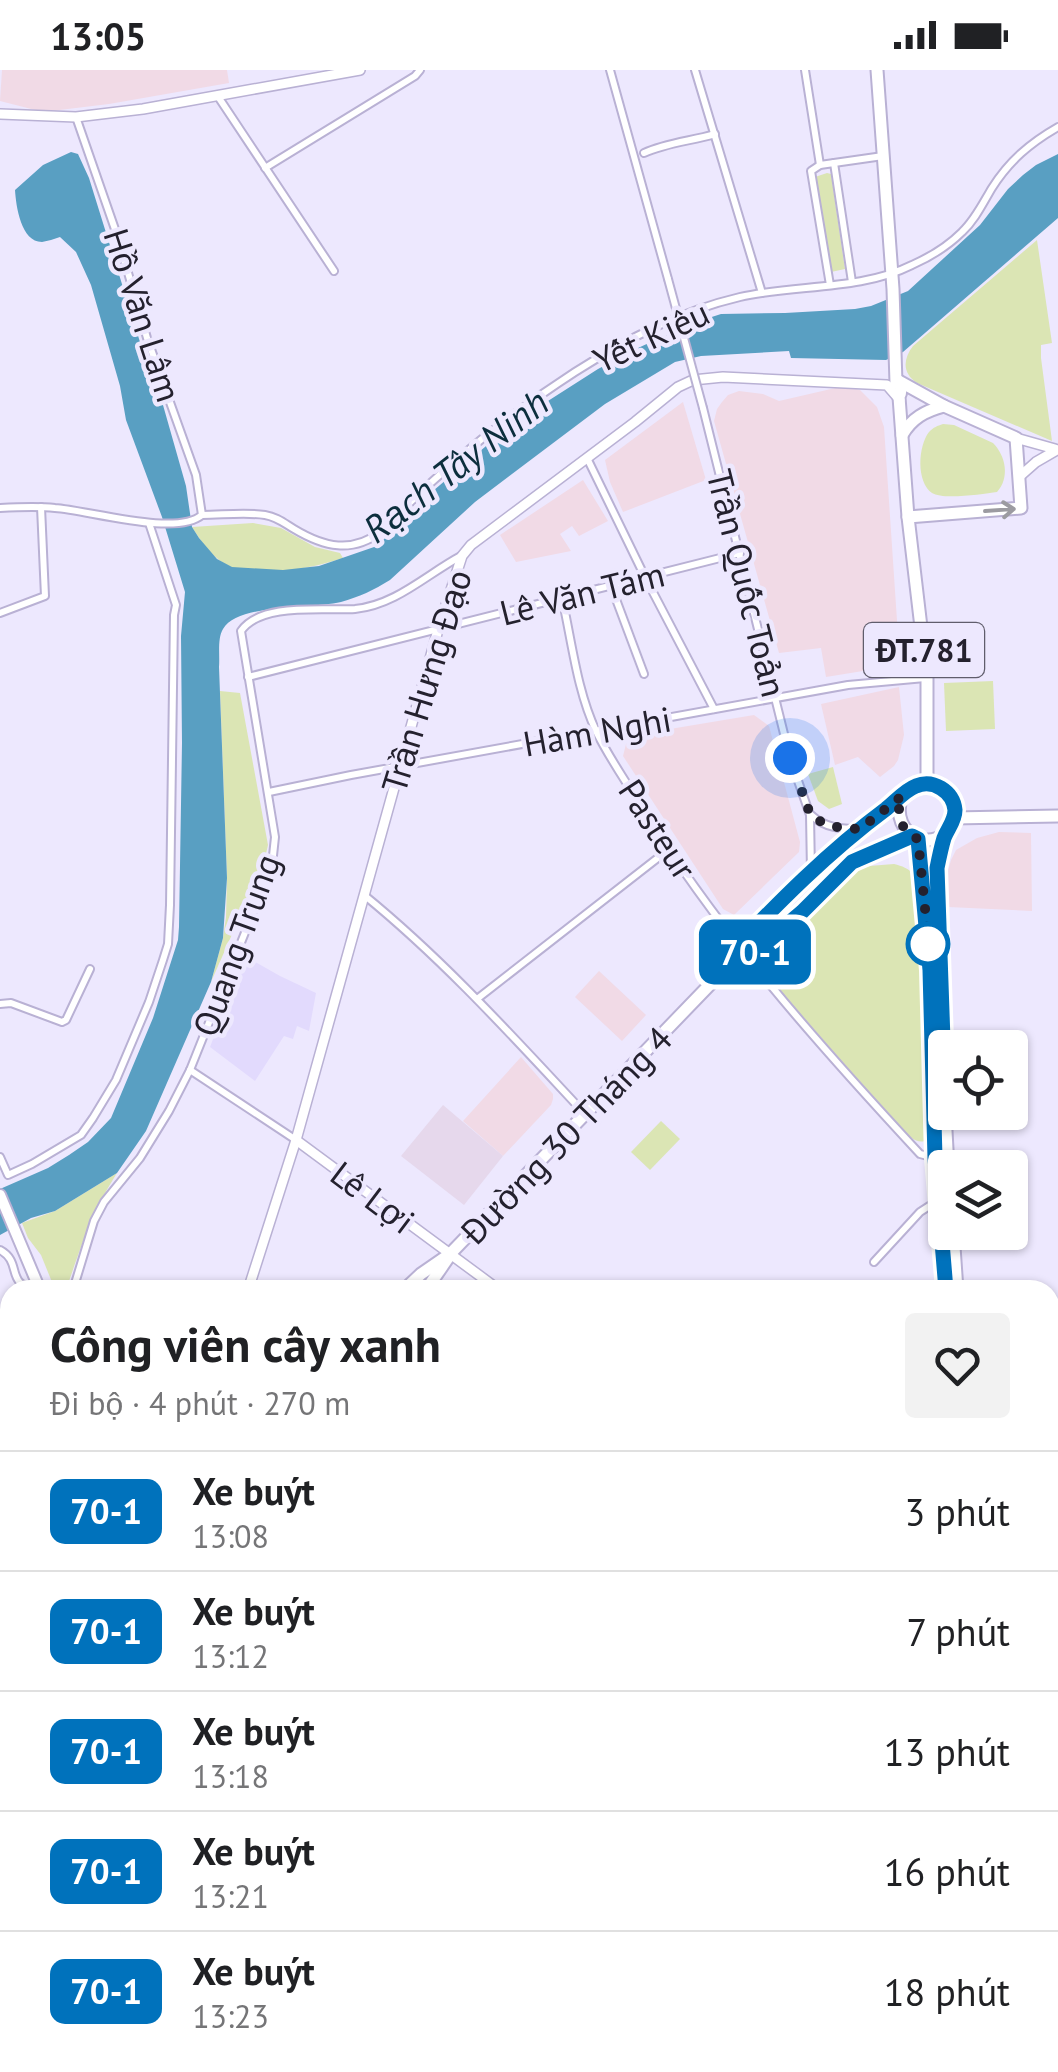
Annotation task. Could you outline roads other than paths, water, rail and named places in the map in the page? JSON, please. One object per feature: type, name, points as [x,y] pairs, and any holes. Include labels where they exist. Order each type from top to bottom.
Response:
[{"type":"main road","points":[[877,70],[893,289],[894,378]]},
{"type":"main road","name":"ĐT.781","points":[[894,378],[900,384],[908,517],[927,678],[928,784]]},
{"type":"main road","name":"Trần Hưng Đạo","points":[[894,378],[944,406],[1016,438]]},
{"type":"main road","points":[[902,435],[916,417],[944,406]]},
{"type":"main road","points":[[908,517],[1021,508],[1016,438]]},
{"type":"main road","points":[[943,1030],[937,868],[955,810],[949,794],[936,785],[914,786],[902,796],[899,818],[915,837],[932,840],[946,833]]},
{"type":"main road","name":"Đường 30 Tháng 4","points":[[415,1280],[450,1254],[586,1115],[722,972],[726,959],[737,946],[812,872],[902,796]]},
{"type":"main road","points":[[954,818],[1058,816]]},
{"type":"main road","points":[[915,837],[930,970],[942,1150]]},
{"type":"main road","name":"Đường 30 Tháng 4","points":[[722,972],[735,968],[802,912],[852,862],[915,837]]},
{"type":"main road","points":[[0,1195],[36,1280]]},
{"type":"main road","points":[[944,1250],[946,1280]]},
{"type":"main road","points":[[954,1250],[956,1280]]},
{"type":"main road","points":[[433,1280],[450,1254]]},
{"type":"street","points":[[0,114],[76,117],[143,109],[360,70]]},
{"type":"street","points":[[266,168],[420,70]]},
{"type":"street","name":"Trần Quốc Toản","points":[[610,70],[794,769],[810,814],[812,872]]},
{"type":"street","points":[[696,70],[762,293]]},
{"type":"street","points":[[804,70],[820,165]]},
{"type":"street","points":[[217,95],[334,271]]},
{"type":"street","name":"Hồ Văn Lâm","points":[[76,117],[191,460],[202,515]]},
{"type":"street","name":"Yết Kiêu","points":[[202,515],[269,516],[316,541],[336,546],[369,540],[485,435],[596,359],[666,321],[762,293],[892,274],[933,254],[963,232],[1013,160],[1058,127]]},
{"type":"street","points":[[644,153],[715,134]]},
{"type":"street","points":[[830,285],[810,173],[820,165],[882,156]]},
{"type":"street","points":[[834,163],[852,282]]},
{"type":"street","name":"Trần Hưng Đạo","points":[[251,1280],[296,1140],[462,556],[485,533],[678,386],[693,380],[724,377],[894,378]]},
{"type":"street","name":"Trần Hưng Đạo","points":[[1016,438],[1058,450]]},
{"type":"street","points":[[1020,477],[1058,450]]},
{"type":"street","points":[[587,458],[714,709]]},
{"type":"street","points":[[0,613],[44,596],[40,507]]},
{"type":"street","points":[[0,508],[59,508],[149,523],[193,521],[202,515]]},
{"type":"street","points":[[0,1157],[8,1175],[81,1135],[116,1080],[168,944],[176,605],[149,523]]},
{"type":"street","name":"Lê Văn Tám","points":[[248,677],[740,553]]},
{"type":"street","name":"Quang Trung","points":[[76,1280],[94,1221],[104,1202],[140,1158],[190,1070],[272,865],[275,837],[242,631],[260,616],[360,608],[408,590],[462,556]]},
{"type":"street","points":[[611,586],[644,674]]},
{"type":"street","name":"Pasteur","points":[[562,598],[584,698],[596,731],[668,850],[747,958],[844,1072],[920,1154],[928,1156]]},
{"type":"street","name":"Hàm Nghi","points":[[269,792],[777,698],[927,678]]},
{"type":"street","points":[[810,814],[832,827],[860,829]]},
{"type":"street","points":[[477,999],[668,850]]},
{"type":"street","points":[[364,894],[477,999],[586,1115]]},
{"type":"street","points":[[0,1004],[11,1002],[62,1022],[90,969]]},
{"type":"street","points":[[190,1070],[296,1140]]},
{"type":"street","name":"Lê Lợi","points":[[296,1140],[485,1280]]},
{"type":"street","points":[[874,1262],[928,1208]]},
{"type":"street","points":[[0,1250],[9,1257],[18,1280]]},
{"type":"water","name":"Rạch Tây Ninh","points":[[71,152],[78,154],[89,178],[161,398],[186,486],[192,527],[217,559],[232,567],[283,570],[319,566],[377,546],[427,496],[526,415],[598,369],[690,324],[721,314],[855,309],[908,291],[980,225],[1023,175],[1058,154],[1058,218],[903,352],[886,360],[791,358],[789,351],[701,356],[675,362],[605,404],[475,502],[384,584],[341,602],[260,611],[231,621],[223,629],[219,643],[227,878],[223,938],[211,982],[146,1131],[117,1173],[55,1211],[31,1218],[0,1235],[0,1189],[69,1155],[111,1118],[153,1018],[179,927],[181,636],[185,592],[126,420],[91,285],[76,252],[60,237],[42,242],[29,236],[17,205],[15,190],[43,165]]}]
